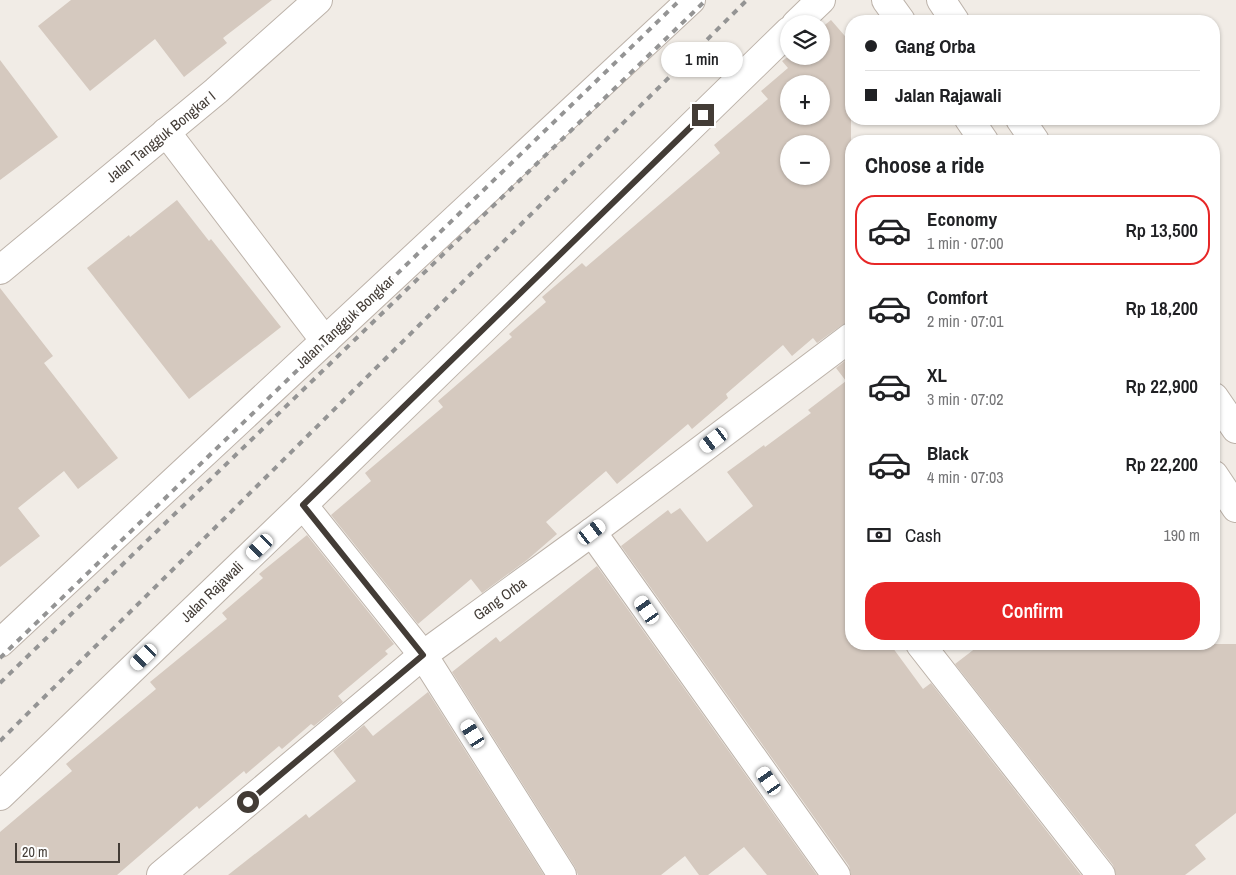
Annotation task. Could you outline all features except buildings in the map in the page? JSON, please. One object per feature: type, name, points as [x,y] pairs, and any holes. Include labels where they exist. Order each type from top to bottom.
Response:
[{"type":"street","name":"Jalan Tangguk Bongkar I","points":[[0,270],[216,91],[318,0]]},
{"type":"street","name":"Jalan Tangguk Bongkar","points":[[0,643],[691,0]]},
{"type":"street","points":[[805,15],[821,0]]},
{"type":"street","points":[[886,0],[897,15]]},
{"type":"street","points":[[940,0],[951,15]]},
{"type":"street","name":"Jalan Rajawali","points":[[0,796],[303,505],[780,40]]},
{"type":"street","points":[[166,132],[324,341]]},
{"type":"street","name":"Gang Orba","points":[[161,875],[423,655],[592,532],[845,342]]},
{"type":"street","points":[[1220,406],[1236,429]]},
{"type":"street","points":[[1220,484],[1236,508]]},
{"type":"street","points":[[303,505],[423,655],[562,875]]},
{"type":"street","points":[[592,532],[836,875]]},
{"type":"street","points":[[925,650],[1101,875]]},
{"type":"railway","points":[[0,658],[680,0]]},
{"type":"railway","points":[[0,683],[706,0]]},
{"type":"railway","points":[[0,741],[747,0]]},
{"type":"route","points":[[248,802],[423,655],[303,505],[703,115]]}]
